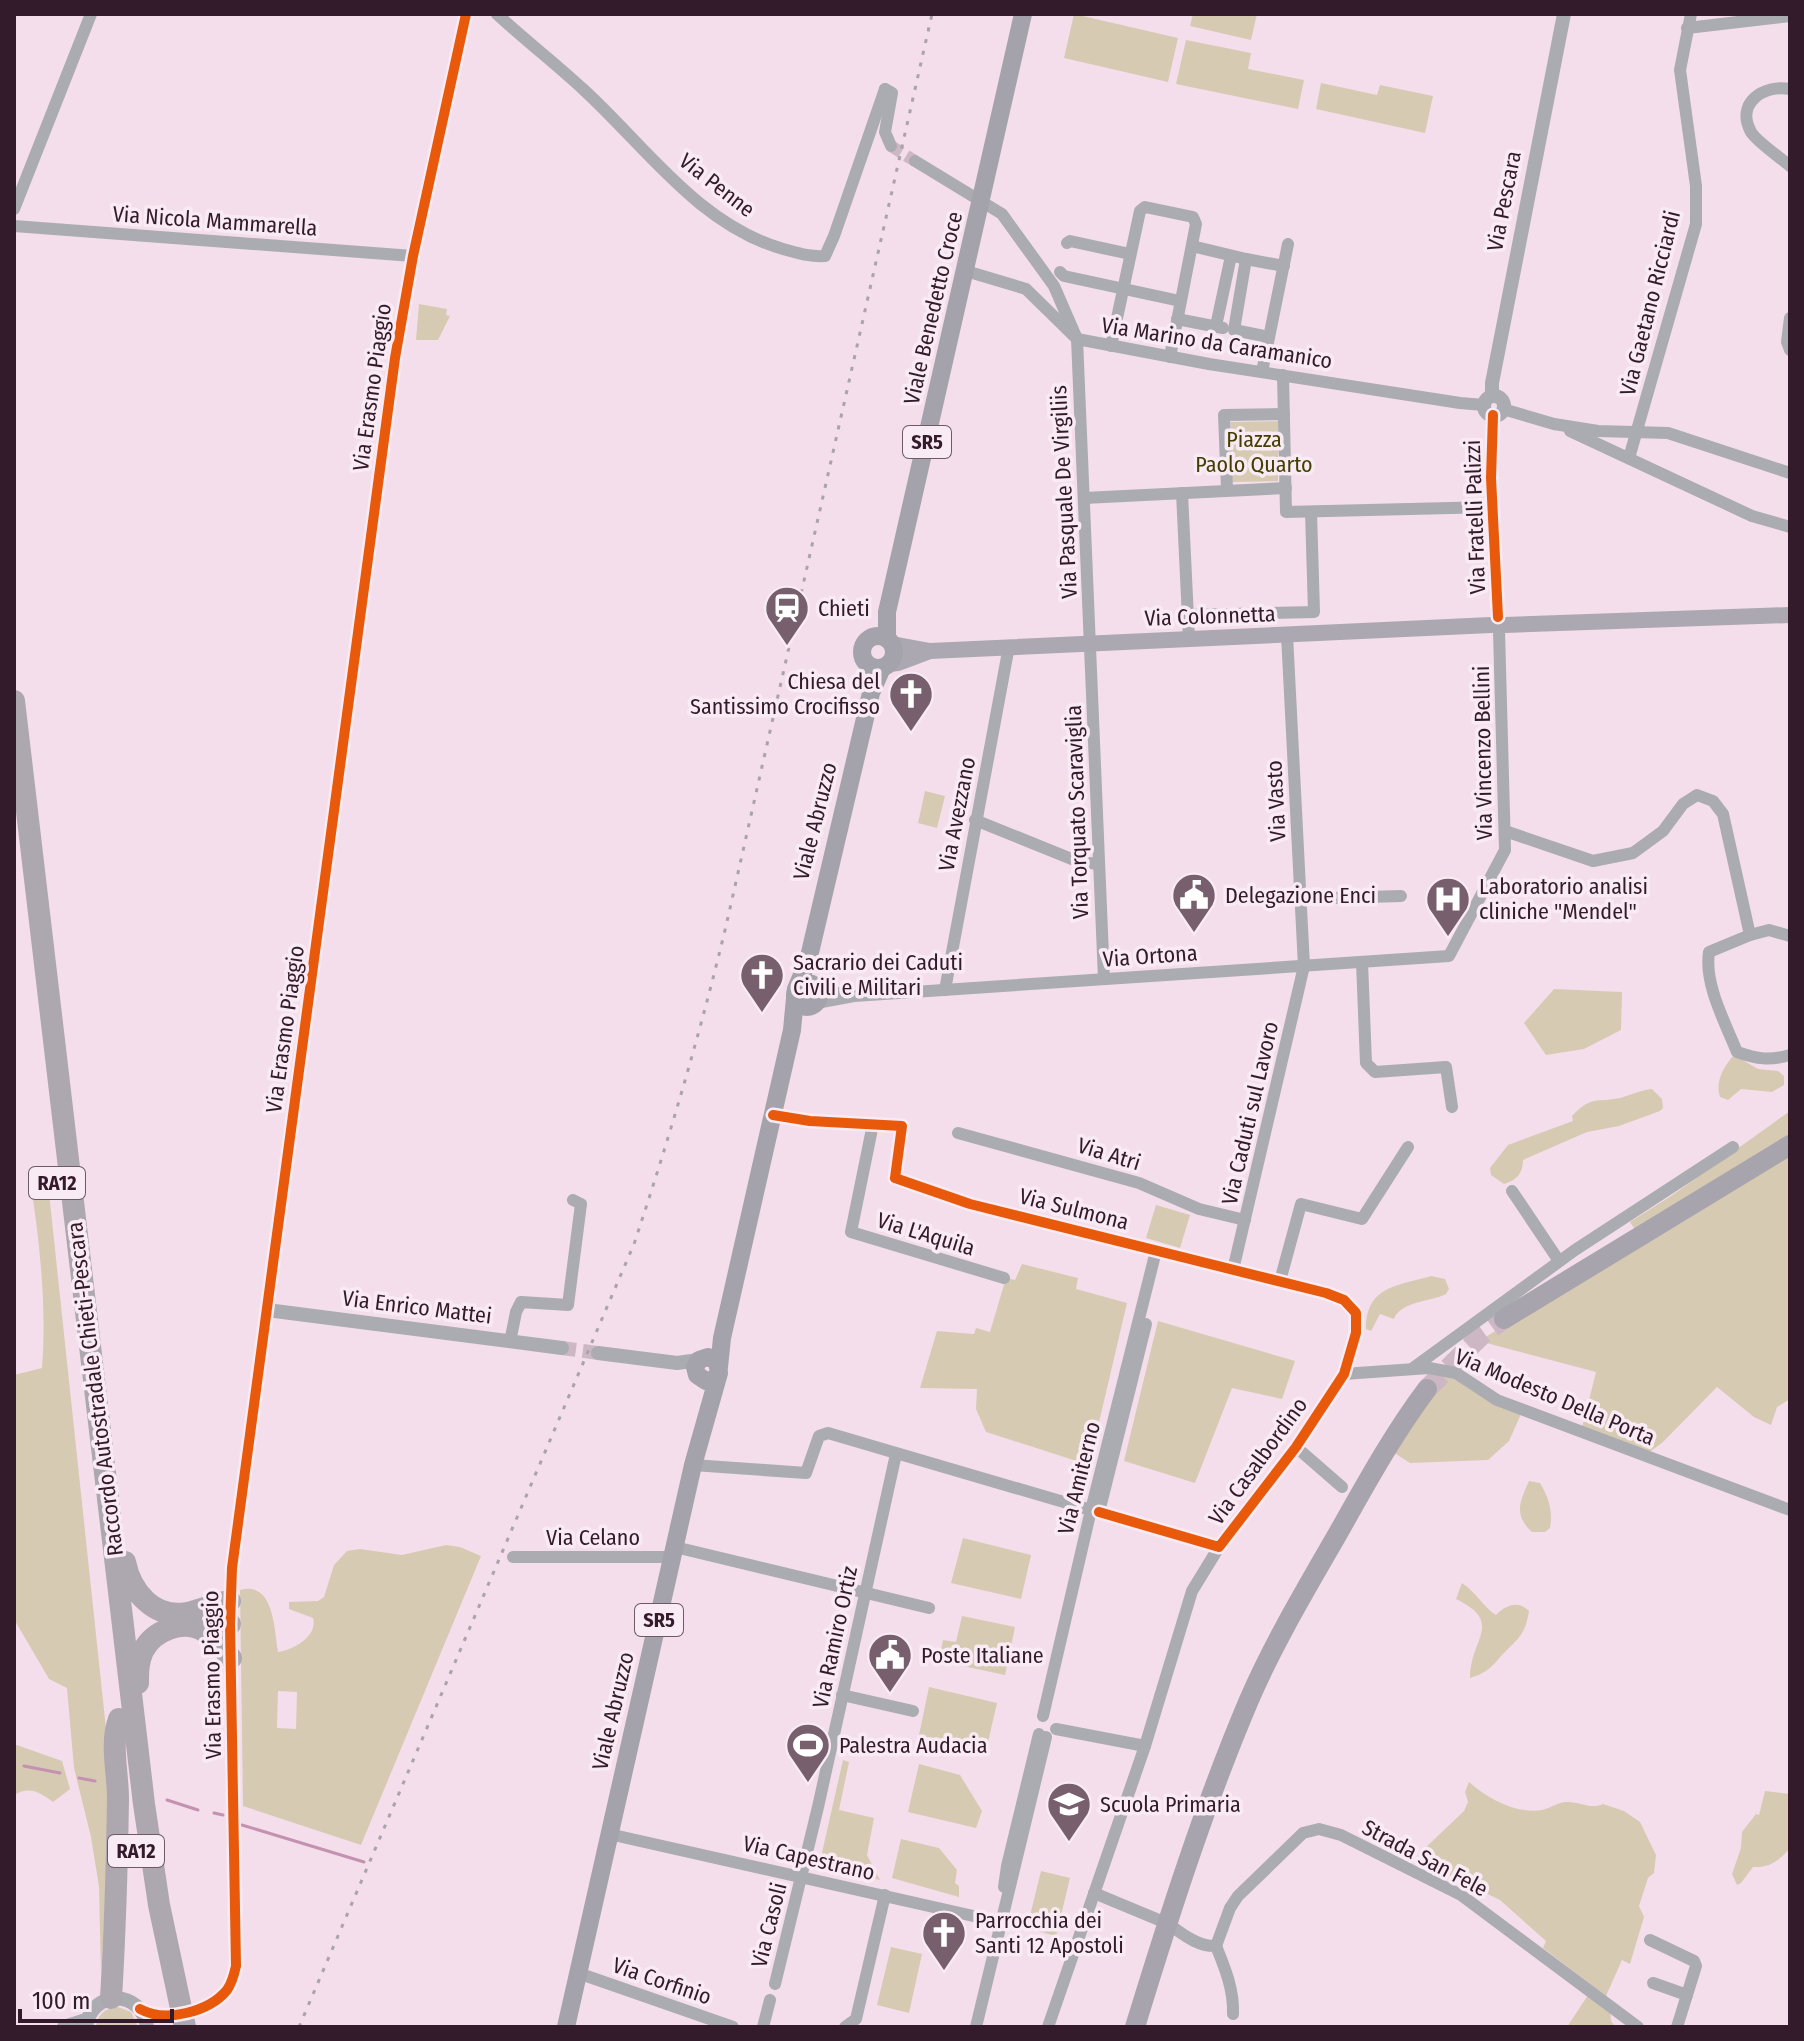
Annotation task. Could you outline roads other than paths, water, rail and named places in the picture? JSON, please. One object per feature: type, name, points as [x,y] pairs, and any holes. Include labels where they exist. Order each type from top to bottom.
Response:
[{"type":"highway","name":"Raccordo Autostradale Chieti-Pescara","points":[[14,701],[166,1982]]},
{"type":"highway","name":"Raccordo Autostradale Chieti-Pescara","points":[[14,826],[142,1893],[174,2023]]},
{"type":"highway","points":[[1504,1319],[1790,1145]]},
{"type":"highway","points":[[1135,2027],[1209,1802],[1250,1698],[1287,1624],[1368,1480],[1427,1389]]},
{"type":"highway","points":[[108,1501],[119,1511],[124,1560],[130,1581],[146,1601],[166,1612],[180,1614],[230,1601]]},
{"type":"highway","points":[[137,1746],[144,1730],[138,1670],[145,1648],[156,1635],[171,1628],[184,1626],[216,1631],[230,1624]]},
{"type":"highway","points":[[204,1631],[231,1658]]},
{"type":"highway","points":[[111,1998],[118,1798],[114,1734],[119,1719]]},
{"type":"main road","name":"Viale Benedetto Croce","points":[[881,639],[1023,14]]},
{"type":"main road","name":"Via Colonnetta","points":[[930,651],[1790,615]]},
{"type":"main road","points":[[881,639],[930,651]]},
{"type":"main road","name":"SR5","points":[[881,639],[893,657],[876,665],[862,649],[881,639]]},
{"type":"main road","points":[[876,665],[898,663],[930,651]]},
{"type":"main road","name":"Viale Abruzzo","points":[[566,2027],[708,1407],[707,1368],[722,1338],[792,1030],[807,995],[808,961],[876,665]]},
{"type":"street","points":[[14,209],[91,14]]},
{"type":"street","name":"Via Erasmo Piaggio","points":[[153,2027],[174,2023],[220,1997],[230,1985],[236,1966],[230,1624],[232,1568],[395,358],[413,256],[466,14]]},
{"type":"street","name":"Via Penne","points":[[497,14],[583,89],[703,205],[731,226],[773,246],[811,257],[825,256],[885,89],[892,93],[885,132],[891,146]]},
{"type":"street","name":"Via Pescara","points":[[1493,406],[1492,383],[1564,14]]},
{"type":"street","name":"Via Gaetano Ricciardi","points":[[1629,458],[1696,224],[1696,186],[1680,70],[1691,14]]},
{"type":"street","points":[[1687,28],[1790,16]]},
{"type":"street","points":[[1790,89],[1774,86],[1755,95],[1747,112],[1751,133],[1790,166]]},
{"type":"street","points":[[915,161],[963,192],[982,200]]},
{"type":"street","name":"Via Pasquale De Virgiliis","points":[[982,200],[1002,214],[1044,270],[1063,304],[1077,339],[1091,644]]},
{"type":"street","points":[[1111,346],[1140,211],[1145,207],[1193,217],[1196,224],[1170,357]]},
{"type":"street","name":"Via Nicola Mammarella","points":[[14,226],[413,256]]},
{"type":"street","points":[[1067,243],[1070,241],[1130,254]]},
{"type":"street","points":[[1262,372],[1288,244]]},
{"type":"street","points":[[1192,246],[1284,266]]},
{"type":"street","points":[[1216,326],[1231,256]]},
{"type":"street","points":[[1234,330],[1246,259]]},
{"type":"street","name":"Via Marino da Caramanico","points":[[966,271],[1026,289],[1077,339],[1262,372],[1493,406],[1554,424]]},
{"type":"street","points":[[1060,272],[1064,276],[1180,301]]},
{"type":"street","points":[[1790,318],[1787,342],[1790,350]]},
{"type":"street","points":[[1177,319],[1269,337]]},
{"type":"street","points":[[1283,375],[1286,512],[1492,507]]},
{"type":"street","name":"Via Fratelli Palizzi","points":[[1493,406],[1492,507],[1499,625]]},
{"type":"street","points":[[1227,489],[1224,415],[1284,414]]},
{"type":"street","points":[[1554,424],[1618,433],[1668,433],[1790,473]]},
{"type":"street","points":[[1554,424],[1752,516],[1790,527]]},
{"type":"street","points":[[1084,498],[1286,488]]},
{"type":"street","points":[[1182,493],[1189,639]]},
{"type":"street","points":[[1188,615],[1314,612],[1311,512]]},
{"type":"street","name":"Via Vincenzo Bellini","points":[[1449,956],[1505,850],[1499,625]]},
{"type":"street","name":"Via Vasto","points":[[1287,635],[1304,966]]},
{"type":"street","name":"Via Torquato Scaraviglia","points":[[1091,644],[1104,979]]},
{"type":"street","name":"Via Avezzano","points":[[945,990],[1009,646]]},
{"type":"street","points":[[1505,831],[1593,861],[1633,853],[1663,831],[1683,804],[1697,795],[1713,801],[1723,814],[1750,935]]},
{"type":"street","points":[[975,820],[1079,862],[1099,864]]},
{"type":"street","points":[[1301,899],[1401,896]]},
{"type":"street","points":[[1790,936],[1769,930],[1750,935],[1709,952],[1707,966],[1737,1052],[1758,1060],[1790,1055]]},
{"type":"street","name":"Via Ortona","points":[[807,995],[854,996],[1449,956]]},
{"type":"street","points":[[1362,962],[1366,1063],[1375,1072],[1446,1067],[1452,1107]]},
{"type":"street","name":"Via Caduti sul Lavoro","points":[[1233,1270],[1304,966]]},
{"type":"street","name":"Via Sulmona","points":[[773,1115],[810,1121],[902,1126],[895,1178],[970,1204],[1280,1281],[1344,1300],[1356,1313],[1356,1333],[1344,1374]]},
{"type":"street","name":"Via L'Aquila","points":[[873,1124],[851,1232],[1004,1278]]},
{"type":"street","name":"Via Atri","points":[[958,1133],[1139,1183],[1199,1209],[1245,1220]]},
{"type":"street","points":[[1280,1281],[1301,1204],[1362,1219],[1408,1147]]},
{"type":"street","points":[[1410,1370],[1559,1261],[1733,1147]]},
{"type":"street","points":[[1512,1191],[1559,1261]]},
{"type":"street","points":[[510,1342],[521,1302],[568,1305],[581,1204],[573,1200]]},
{"type":"street","name":"Via Amiterno","points":[[976,2027],[1016,1868],[1095,1511],[1160,1252]]},
{"type":"street","name":"Via Enrico Mattei","points":[[267,1310],[562,1348]]},
{"type":"street","points":[[598,1353],[707,1368]]},
{"type":"street","name":"Via Modesto Della Porta","points":[[1344,1374],[1429,1368],[1456,1373],[1497,1400],[1790,1510]]},
{"type":"street","name":"Via Casalbordino","points":[[1048,2027],[1145,1746],[1192,1591],[1219,1547],[1296,1447],[1344,1374]]},
{"type":"street","points":[[693,1465],[806,1473],[819,1436],[828,1433],[1095,1511]]},
{"type":"street","points":[[1296,1447],[1342,1487]]},
{"type":"street","name":"Via Ramiro Ortiz","points":[[802,1876],[896,1454]]},
{"type":"street","name":"Via Casalbordino","points":[[1095,1511],[1219,1547]]},
{"type":"street","name":"Via Celano","points":[[513,1557],[674,1552],[929,1608]]},
{"type":"street","points":[[842,1695],[913,1711]]},
{"type":"street","points":[[1047,1727],[1145,1746]]},
{"type":"street","name":"Strada San Fele","points":[[1216,1946],[1230,1908],[1238,1896],[1303,1833],[1319,1829],[1341,1835],[1461,1895],[1638,2027]]},
{"type":"street","name":"Via Capestrano","points":[[609,1834],[1000,1922]]},
{"type":"street","name":"Via Casoli","points":[[775,1984],[802,1876]]},
{"type":"street","points":[[1094,1893],[1165,1929],[1216,1946],[1229,1981],[1233,2014]]},
{"type":"street","points":[[856,2024],[885,1895]]},
{"type":"street","points":[[1650,1940],[1694,1961],[1695,1971],[1677,2027]]},
{"type":"street","name":"Via Corfinio","points":[[578,1973],[733,2027]]},
{"type":"street","points":[[1653,1983],[1687,1995]]},
{"type":"street","points":[[64,2027],[86,2024],[97,2004],[111,1998],[124,1998],[140,2009],[174,2023]]},
{"type":"street","points":[[763,2027],[770,2000]]},
{"type":"street","points":[[140,2009],[147,2027]]},
{"type":"waterway","points":[[24,1766],[60,1773]]},
{"type":"waterway","points":[[79,1778],[95,1781]]},
{"type":"waterway","points":[[167,1800],[198,1810]]},
{"type":"waterway","points":[[214,1813],[223,1815]]},
{"type":"waterway","points":[[242,1825],[364,1862]]},
{"type":"tunnel","points":[[891,146],[915,161]]},
{"type":"tunnel","points":[[1427,1389],[1483,1334],[1504,1319]]},
{"type":"tunnel","points":[[562,1348],[598,1353]]},
{"type":"railway","points":[[299,2027],[634,1244],[659,1165],[695,1046],[726,926],[932,14]]},
{"type":"place","name":"Chieti","points":[[787,647]]},
{"type":"place","name":"Chiesa del Santissimo Crocifisso","points":[[911,733]]},
{"type":"place","name":"Delegazione Enci","points":[[1194,934]]},
{"type":"place","name":"Laboratorio analisi cliniche \"Mendel\"","points":[[1448,938]]},
{"type":"place","name":"Sacrario dei Caduti Civili e Militari","points":[[762,1014]]},
{"type":"place","name":"Poste Italiane","points":[[890,1694]]},
{"type":"place","name":"Palestra Audacia","points":[[808,1784]]},
{"type":"place","name":"Scuola Primaria","points":[[1069,1843]]},
{"type":"place","name":"Parrocchia dei Santi 12 Apostoli","points":[[944,1972]]},
{"type":"park label","name":"Piazza Paolo Quarto","points":[[1254,452]]}]
